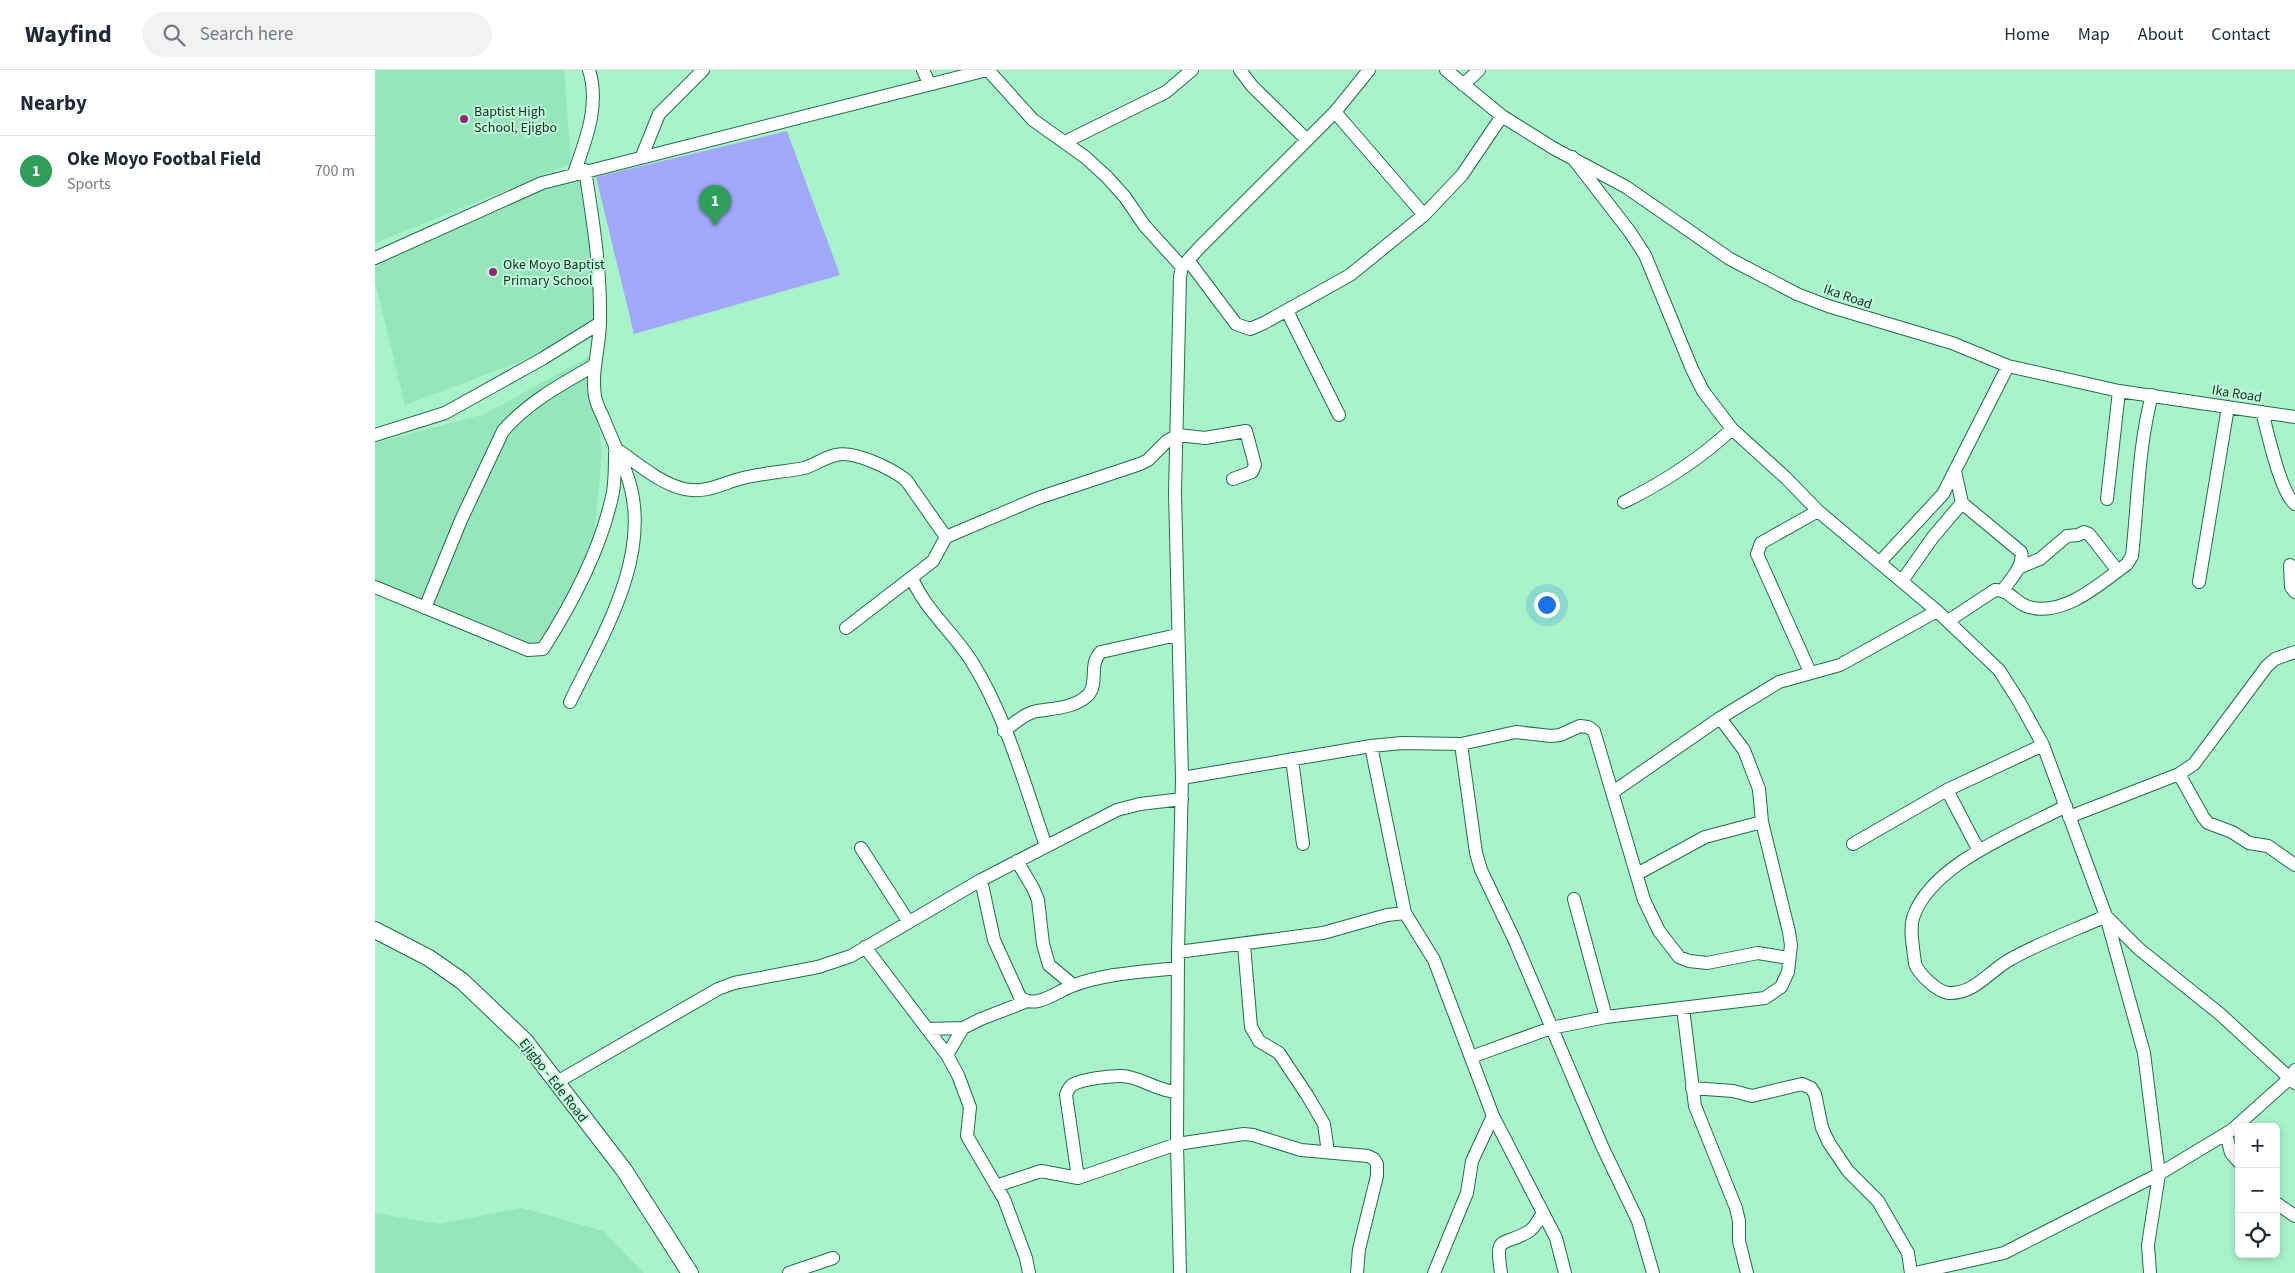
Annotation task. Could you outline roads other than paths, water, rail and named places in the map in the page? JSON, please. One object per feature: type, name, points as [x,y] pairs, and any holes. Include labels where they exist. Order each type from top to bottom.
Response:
[{"type":"main road","name":"Ejigbo - Ede Road","points":[[378,931],[429,958],[462,981],[525,1041],[624,1170],[690,1273]]},
{"type":"street","points":[[570,702],[620,599],[627,576],[634,518],[633,498],[629,480],[595,397],[595,365],[600,323],[600,273],[580,172],[592,116],[593,80],[589,70]]},
{"type":"street","points":[[642,156],[659,114],[702,70]]},
{"type":"street","points":[[923,70],[929,83]]},
{"type":"street","points":[[375,258],[521,190],[580,172],[966,72],[988,70],[1033,120],[1065,142],[1107,177],[1125,197],[1144,225],[1185,264],[1236,324],[1250,329],[1287,311],[1350,275],[1424,215],[1462,175],[1502,116]]},
{"type":"street","points":[[1065,142],[1166,92],[1192,70]]},
{"type":"street","points":[[1241,70],[1252,86],[1307,140]]},
{"type":"street","points":[[1179,1273],[1177,1092],[1182,778],[1175,493],[1185,264],[1335,112],[1369,70]]},
{"type":"street","name":"Ika Road","points":[[1446,70],[1502,116],[1553,148],[1626,187],[1691,234],[1730,259],[1797,294],[1860,317],[1951,343],[2008,366],[2119,391],[2152,394],[2295,417]]},
{"type":"street","points":[[1463,85],[1479,70]]},
{"type":"street","points":[[1335,112],[1424,215]]},
{"type":"street","points":[[1572,158],[1630,232],[1645,255],[1692,369],[1703,390],[1732,429],[1786,478],[1818,511],[1937,610],[1999,670],[2043,745],[2106,916],[2144,1053],[2159,1174],[2148,1246],[2150,1273]]},
{"type":"street","points":[[1287,311],[1339,415]]},
{"type":"street","points":[[375,436],[445,413],[600,323]]},
{"type":"street","points":[[425,608],[461,520],[503,431],[513,420],[552,390],[595,365]]},
{"type":"street","points":[[1881,562],[1920,518],[1939,500],[2008,366]]},
{"type":"street","points":[[2107,499],[2119,391]]},
{"type":"street","points":[[2003,590],[2025,606],[2031,608],[2065,604],[2077,599],[2127,564],[2131,556],[2145,422],[2152,394]]},
{"type":"street","points":[[2199,582],[2228,406]]},
{"type":"street","points":[[2262,412],[2282,482],[2289,500],[2295,504]]},
{"type":"street","points":[[1624,502],[1657,486],[1712,448],[1732,429]]},
{"type":"street","points":[[846,628],[933,560],[945,537],[1029,502],[1140,464],[1148,460],[1167,441],[1178,434],[1205,438],[1246,431],[1255,464],[1252,472],[1233,479]]},
{"type":"street","points":[[615,448],[664,482],[685,489],[703,490],[742,478],[807,467],[835,455],[858,456],[900,475],[906,480],[945,537]]},
{"type":"street","points":[[375,586],[528,650],[543,649],[564,617],[602,534],[613,490],[615,448]]},
{"type":"street","points":[[1948,621],[1988,594],[2003,590],[2022,560],[2021,552],[1962,502],[1955,471]]},
{"type":"street","points":[[1902,581],[1933,537],[1962,502]]},
{"type":"street","points":[[1810,672],[1757,554],[1761,543],[1818,511]]},
{"type":"street","points":[[2018,568],[2040,559],[2067,536],[2079,536],[2084,532],[2089,534],[2118,571]]},
{"type":"street","points":[[2290,565],[2291,587],[2295,592]]},
{"type":"street","points":[[912,578],[918,593],[972,662],[995,706],[1045,846]]},
{"type":"street","points":[[1613,792],[1720,718],[1779,682],[1847,661],[1937,610]]},
{"type":"street","points":[[1004,731],[1027,714],[1076,703],[1089,694],[1092,688],[1094,664],[1101,652],[1177,635]]},
{"type":"street","points":[[2106,916],[2012,959],[1972,988],[1951,993],[1940,991],[1917,970],[1915,964],[1913,918],[1930,887],[1963,859],[2067,812],[2179,774],[2194,764],[2267,666],[2275,659],[2295,652]]},
{"type":"street","points":[[1471,1057],[1551,1028],[1606,1017],[1765,998],[1781,987],[1788,972],[1791,945],[1762,822],[1759,789],[1746,756],[1720,718]]},
{"type":"street","points":[[1182,778],[1371,746],[1402,743],[1461,744],[1507,733],[1525,732],[1551,736],[1560,735],[1580,726],[1588,727],[1594,732],[1644,900],[1659,931],[1679,957],[1689,961],[1707,962],[1758,953],[1789,958]]},
{"type":"street","points":[[1461,744],[1476,853],[1481,870],[1514,939],[1602,1146],[1638,1221],[1653,1273]]},
{"type":"street","points":[[1853,844],[1947,790],[2043,745]]},
{"type":"street","points":[[1371,746],[1405,913],[1434,960],[1493,1116],[1556,1238],[1565,1273]]},
{"type":"street","points":[[1292,759],[1303,844]]},
{"type":"street","points":[[2179,774],[2208,823],[2231,832],[2249,843],[2268,846],[2295,865]]},
{"type":"street","points":[[1947,790],[1979,851]]},
{"type":"street","points":[[557,1082],[718,989],[734,983],[827,965],[865,947],[981,880],[1117,810],[1140,804],[1182,799]]},
{"type":"street","points":[[1637,874],[1691,842],[1720,832],[1762,822]]},
{"type":"street","points":[[861,848],[908,921]]},
{"type":"street","points":[[1017,861],[1038,900],[1043,944],[1049,964],[1073,985]]},
{"type":"street","points":[[981,880],[995,940],[1020,997],[1025,1002]]},
{"type":"street","points":[[1387,915],[1402,897]]},
{"type":"street","points":[[1574,899],[1606,1017]]},
{"type":"street","points":[[1178,952],[1244,945],[1340,930],[1387,915],[1405,913]]},
{"type":"street","points":[[1915,1273],[1967,1268],[2004,1253],[2159,1174],[2226,1134],[2293,1077],[2220,1014],[2139,949],[2106,916]]},
{"type":"street","points":[[1244,945],[1251,1027],[1259,1041],[1279,1054],[1311,1102],[1324,1124],[1328,1152]]},
{"type":"street","points":[[865,947],[947,1055],[958,1075],[970,1107],[967,1136],[1009,1212],[1026,1258],[1029,1273]]},
{"type":"street","points":[[927,1029],[963,1028],[1025,1002],[1034,1003],[1073,985],[1103,977],[1179,968]]},
{"type":"street","points":[[1683,1008],[1695,1106],[1736,1208],[1739,1221],[1739,1241],[1747,1273]]},
{"type":"street","points":[[947,1055],[963,1028]]},
{"type":"street","points":[[1078,1178],[1066,1095],[1071,1086],[1079,1082],[1122,1076],[1136,1079],[1166,1091],[1177,1092]]},
{"type":"street","points":[[1692,1088],[1733,1091],[1752,1096],[1802,1084],[1811,1088],[1815,1094],[1823,1128],[1829,1143],[1848,1170],[1878,1201],[1908,1253],[1911,1273]]},
{"type":"street","points":[[1435,1273],[1467,1193],[1472,1160],[1493,1116]]},
{"type":"street","points":[[996,1186],[1041,1170],[1078,1178],[1177,1144],[1244,1134],[1301,1150],[1368,1156],[1374,1159],[1377,1164],[1375,1188],[1359,1249],[1357,1273]]},
{"type":"street","points":[[2226,1134],[2231,1153],[2235,1158]]},
{"type":"street","points":[[2280,1206],[2295,1216]]},
{"type":"street","points":[[1501,1273],[1499,1246],[1503,1241],[1529,1232],[1543,1213]]},
{"type":"street","points":[[789,1273],[833,1258]]},
{"type":"place","name":"Baptist High School, Ejigbo","points":[[464,119]]},
{"type":"place","name":"Oke Moyo Footbal Field","points":[[715,226]]},
{"type":"place","name":"Oke Moyo Baptist Primary School","points":[[493,272]]}]
